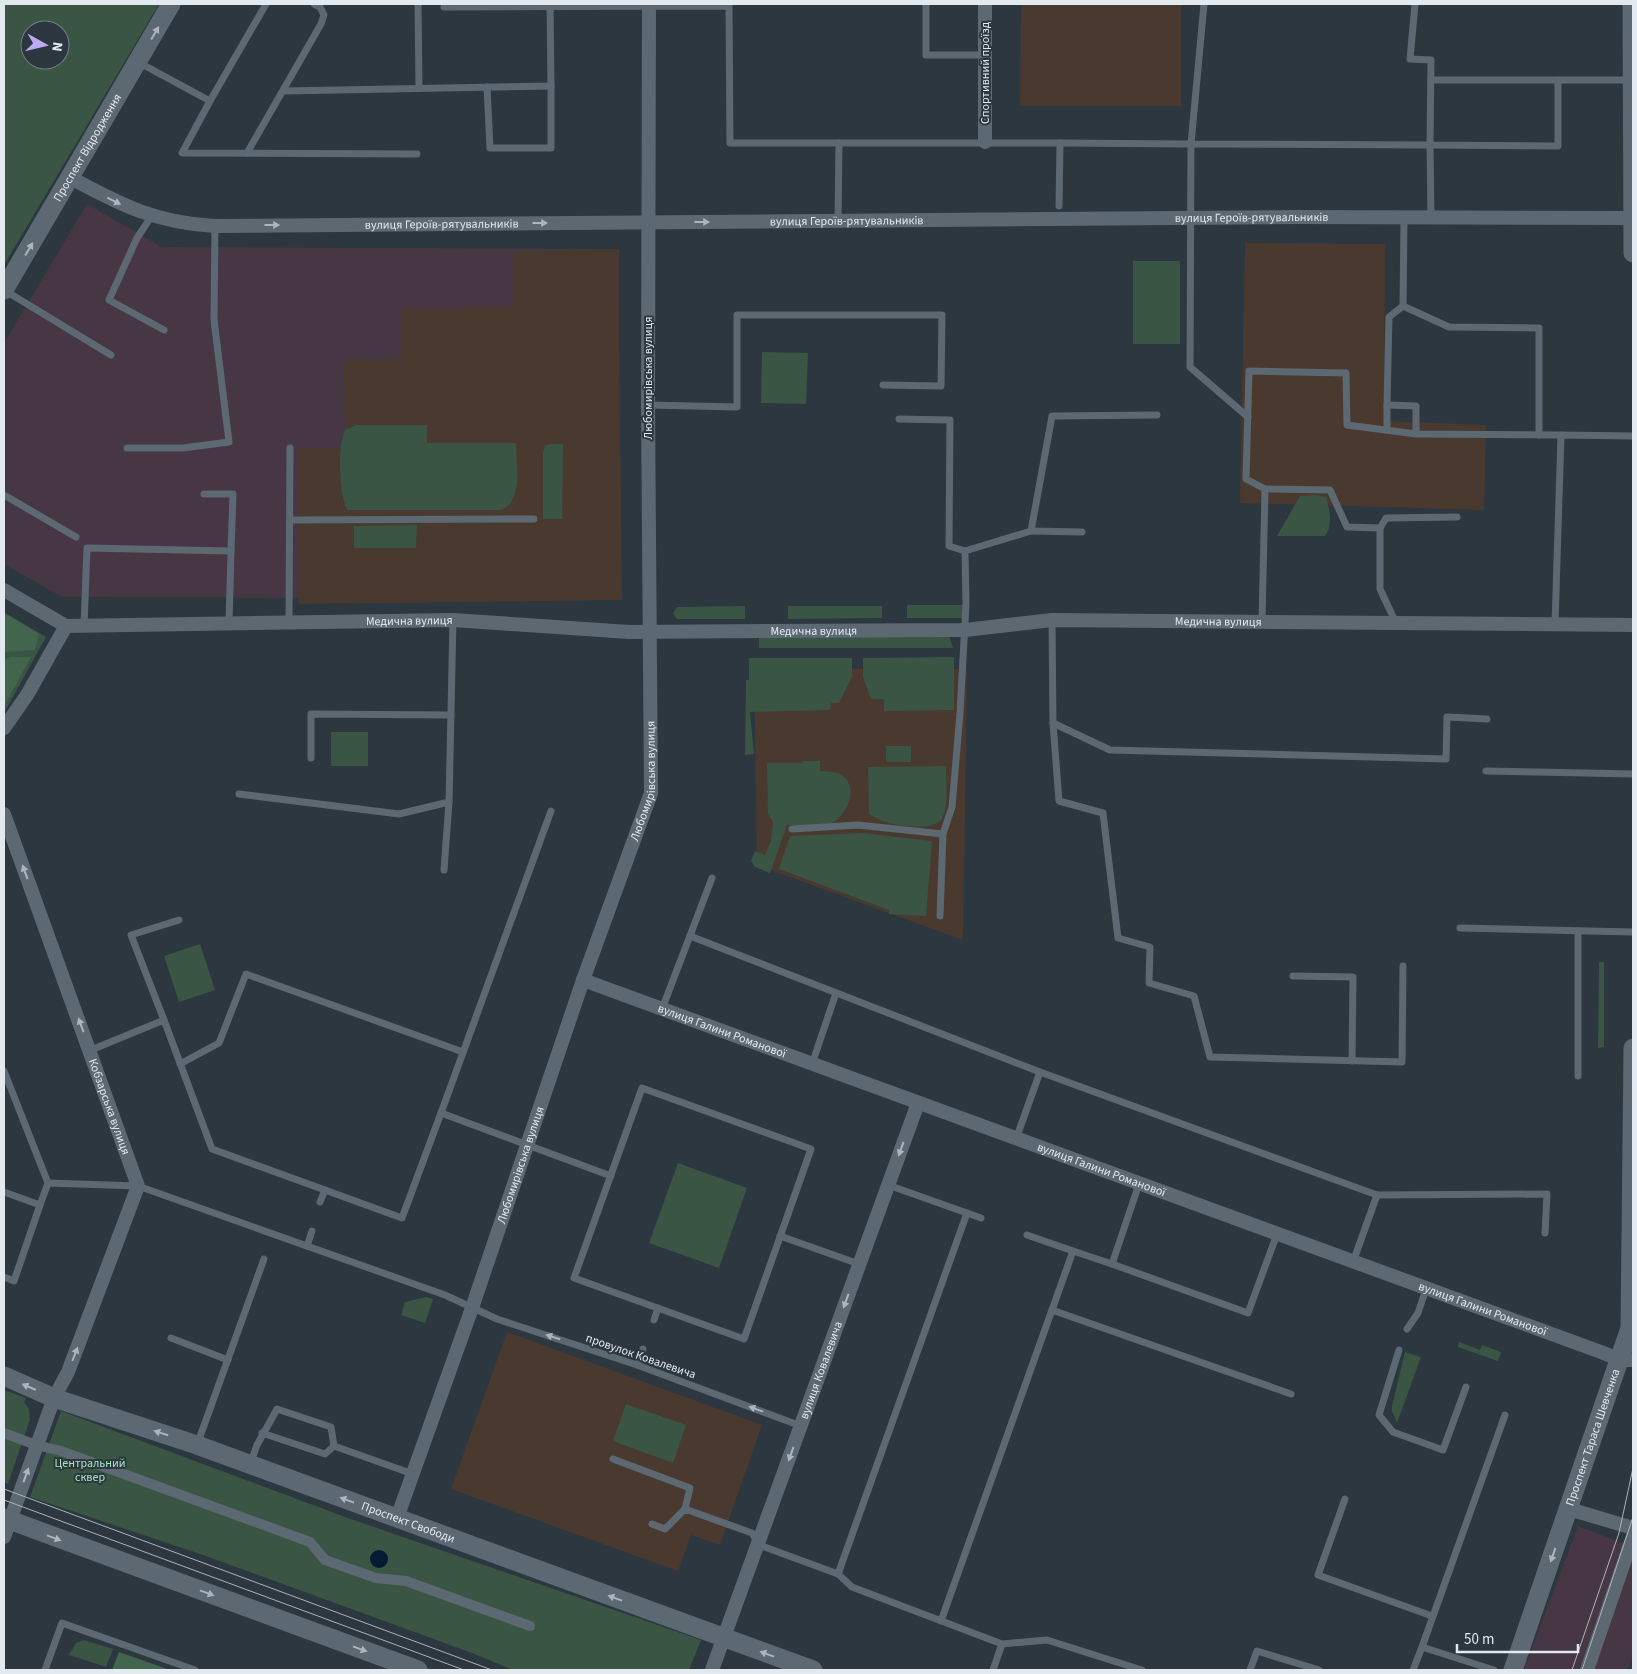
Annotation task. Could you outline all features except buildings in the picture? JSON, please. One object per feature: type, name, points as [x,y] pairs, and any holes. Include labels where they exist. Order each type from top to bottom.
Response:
[{"type":"main road","name":"Проспект Відродження","points":[[4,290],[171,4]]},
{"type":"main road","points":[[1632,4],[1633,254]]},
{"type":"main road","name":"Проспект Тараса Шевченка","points":[[1513,1670],[1569,1509],[1627,1360],[1630,1328],[1633,1048]]},
{"type":"main road","name":"Проспект Свободи","points":[[4,1376],[54,1398],[197,1445],[813,1670]]},
{"type":"main road","points":[[5,1525],[418,1670]]},
{"type":"street","name":"Любомирівська вулиця","points":[[398,1518],[472,1308],[583,980],[651,793],[648,405],[649,4]]},
{"type":"street","name":"Спортивний проїзд","points":[[985,4],[986,142]]},
{"type":"street","name":"вулиця Героїв-рятувальників","points":[[71,178],[126,207],[151,217],[186,224],[214,226],[649,222],[1633,218]]},
{"type":"street","points":[[4,590],[66,626],[27,695],[4,728]]},
{"type":"street","name":"Медична вулиця","points":[[66,626],[453,620],[651,632],[964,630],[1052,620],[1633,625]]},
{"type":"street","name":"Кобзарська вулиця","points":[[4,814],[91,1050],[138,1186]]},
{"type":"street","name":"вулиця Галини Романової","points":[[583,980],[1353,1262],[1627,1360]]},
{"type":"street","name":"вулиця Ковалевича","points":[[712,1670],[918,1103]]},
{"type":"street","points":[[5,1525],[54,1398],[68,1372],[138,1186]]},
{"type":"street","points":[[4,1433],[36,1446],[61,1451],[310,1542],[325,1560],[376,1578],[406,1581],[530,1626]]},
{"type":"street","points":[[1569,1509],[1633,1528]]},
{"type":"street","points":[[1587,1670],[1633,1536]]},
{"type":"lane","points":[[266,4],[182,153],[417,154]]},
{"type":"lane","points":[[247,153],[321,24],[324,16],[320,7],[314,4]]},
{"type":"lane","points":[[418,4],[419,88]]},
{"type":"lane","points":[[444,7],[649,4],[729,6],[730,143],[986,142],[1558,146],[1558,80]]},
{"type":"lane","points":[[926,4],[926,56],[985,55]]},
{"type":"lane","points":[[1204,4],[1191,144],[1190,367],[1248,417]]},
{"type":"lane","points":[[1415,4],[1410,59],[1431,60],[1431,218]]},
{"type":"lane","points":[[487,87],[490,148],[551,148],[550,5]]},
{"type":"lane","points":[[138,61],[210,101]]},
{"type":"lane","points":[[1431,80],[1633,80]]},
{"type":"lane","points":[[284,91],[551,86]]},
{"type":"lane","points":[[838,221],[839,143]]},
{"type":"lane","points":[[1059,206],[1060,143]]},
{"type":"lane","points":[[151,217],[137,238],[109,300],[164,330]]},
{"type":"lane","points":[[1403,306],[1404,218]]},
{"type":"lane","points":[[127,448],[183,448],[229,442],[214,320],[214,226]]},
{"type":"lane","points":[[4,290],[111,355]]},
{"type":"lane","points":[[1387,430],[1389,317],[1403,306]]},
{"type":"lane","points":[[1403,306],[1449,327],[1539,328],[1539,435]]},
{"type":"lane","points":[[648,405],[737,406],[737,315],[942,315],[941,386],[883,385]]},
{"type":"lane","points":[[1380,528],[1346,527],[1330,490],[1265,489],[1246,478],[1249,371],[1346,373],[1347,425],[1416,434],[1633,436]]},
{"type":"lane","points":[[1388,405],[1416,406],[1416,434]]},
{"type":"lane","points":[[1031,531],[1052,416],[1157,415]]},
{"type":"lane","points":[[899,419],[950,420],[949,546],[965,551],[1031,531],[1082,532]]},
{"type":"lane","points":[[1555,624],[1561,435]]},
{"type":"lane","points":[[289,622],[290,448]]},
{"type":"lane","points":[[1262,622],[1265,489]]},
{"type":"lane","points":[[204,494],[232,494],[229,623]]},
{"type":"lane","points":[[4,495],[76,537]]},
{"type":"lane","points":[[1396,623],[1380,589],[1380,528],[1386,518],[1457,517]]},
{"type":"lane","points":[[290,520],[534,518]]},
{"type":"lane","points":[[84,626],[87,548],[231,551]]},
{"type":"lane","points":[[940,916],[943,834],[952,807],[964,630],[965,551]]},
{"type":"lane","points":[[444,870],[449,802],[453,620]]},
{"type":"lane","points":[[1052,620],[1053,724],[1059,802],[1104,812],[1118,938],[1150,948],[1149,983],[1194,996],[1210,1057],[1402,1062],[1403,966]]},
{"type":"lane","points":[[311,758],[312,714],[451,715]]},
{"type":"lane","points":[[1053,724],[1110,750],[1446,759],[1447,717],[1488,719]]},
{"type":"lane","points":[[1486,771],[1633,774]]},
{"type":"lane","points":[[239,794],[399,814],[449,802]]},
{"type":"lane","points":[[180,920],[131,935],[212,1149],[402,1218],[551,811]]},
{"type":"lane","points":[[792,829],[858,825],[943,834]]},
{"type":"lane","points":[[662,1009],[712,878]]},
{"type":"lane","points":[[1460,928],[1633,932]]},
{"type":"lane","points":[[1578,930],[1578,1076]]},
{"type":"lane","points":[[690,936],[1040,1072],[1377,1195],[1547,1194],[1545,1233]]},
{"type":"lane","points":[[180,1064],[219,1043],[246,974],[463,1052]]},
{"type":"lane","points":[[1293,976],[1352,978],[1352,1060]]},
{"type":"lane","points":[[812,1064],[836,993]]},
{"type":"lane","points":[[91,1050],[164,1020]]},
{"type":"lane","points":[[4,1071],[48,1182],[14,1281],[4,1278]]},
{"type":"lane","points":[[1016,1139],[1040,1072]]},
{"type":"lane","points":[[642,1088],[811,1149],[780,1236],[744,1339],[574,1278],[642,1088]]},
{"type":"lane","points":[[441,1113],[610,1176]]},
{"type":"lane","name":"провулок Ковалевича","points":[[48,1182],[138,1186],[445,1295],[497,1319],[637,1365],[801,1426]]},
{"type":"lane","points":[[1112,1264],[1140,1184]]},
{"type":"lane","points":[[888,1185],[981,1218]]},
{"type":"lane","points":[[320,1202],[325,1190]]},
{"type":"lane","points":[[4,1192],[40,1205]]},
{"type":"lane","points":[[1353,1262],[1377,1195]]},
{"type":"lane","points":[[838,1574],[967,1213]]},
{"type":"lane","points":[[307,1246],[312,1230]]},
{"type":"lane","points":[[1027,1234],[1248,1313],[1277,1234]]},
{"type":"lane","points":[[780,1236],[860,1264]]},
{"type":"lane","points":[[941,1620],[1073,1251]]},
{"type":"lane","points":[[197,1445],[264,1259]]},
{"type":"lane","points":[[1407,1328],[1418,1313],[1426,1288]]},
{"type":"lane","points":[[654,1320],[658,1308]]},
{"type":"lane","points":[[1052,1310],[1291,1394]]},
{"type":"lane","points":[[171,1338],[228,1360]]},
{"type":"lane","points":[[637,1365],[643,1349]]},
{"type":"lane","points":[[1399,1350],[1379,1415],[1393,1432],[1443,1450],[1466,1387]]},
{"type":"lane","points":[[250,1465],[262,1433],[277,1409],[331,1427],[334,1446]]},
{"type":"lane","points":[[1413,1670],[1505,1415]]},
{"type":"lane","points":[[262,1433],[325,1454],[334,1446]]},
{"type":"lane","points":[[334,1446],[413,1474]]},
{"type":"lane","points":[[612,1459],[690,1488],[685,1510],[665,1529],[652,1524]]},
{"type":"lane","points":[[1345,1499],[1318,1576],[1432,1616]]},
{"type":"lane","points":[[685,1510],[752,1533],[759,1545],[838,1574],[852,1588],[1002,1644],[1047,1640],[1142,1670]]},
{"type":"lane","points":[[45,1670],[62,1623],[195,1670]]},
{"type":"lane","points":[[993,1670],[1002,1644]]},
{"type":"lane","points":[[1422,1647],[1494,1670]]},
{"type":"lane","points":[[1250,1670],[1257,1651],[1319,1670]]},
{"type":"shaded area","points":[[1021,4],[1181,4],[1181,106],[1020,106]]},
{"type":"shaded area","points":[[87,204],[162,247],[619,249],[619,599],[62,597],[4,564],[4,343]]},
{"type":"shaded area","points":[[1245,243],[1385,244],[1384,421],[1486,425],[1484,510],[1240,503]]},
{"type":"shaded area","points":[[618,249],[622,600],[299,604],[297,449],[345,448],[344,360],[402,359],[402,309],[514,307],[513,251]]},
{"type":"shaded area","points":[[754,668],[967,669],[963,940],[757,865]]},
{"type":"shaded area","points":[[507,1332],[762,1425],[720,1545],[691,1535],[678,1571],[451,1489]]},
{"type":"shaded area","points":[[1578,1526],[1633,1547],[1633,1654],[1627,1670],[1524,1670]]},
{"type":"green space","points":[[4,4],[159,4],[4,265]]},
{"type":"green space","points":[[1133,261],[1180,261],[1180,344],[1133,344]]},
{"type":"green space","points":[[762,352],[808,353],[806,404],[761,403]]},
{"type":"green space","points":[[356,425],[427,425],[427,443],[516,443],[517,481],[513,499],[501,510],[347,510],[341,481],[340,459],[342,438],[345,430]]},
{"type":"green space","points":[[563,444],[562,519],[543,519],[543,452],[545,446]]},
{"type":"green space","points":[[1316,495],[1326,497],[1329,507],[1330,522],[1325,536],[1277,536],[1300,496]]},
{"type":"green space","points":[[417,525],[416,548],[354,548],[354,526]]},
{"type":"green space","points":[[907,605],[968,605],[962,618],[907,618]]},
{"type":"green space","points":[[745,606],[745,619],[677,619],[673,613],[677,607]]},
{"type":"green space","points":[[788,606],[882,606],[882,618],[788,619]]},
{"type":"green space","points":[[4,612],[46,637],[4,713]]},
{"type":"green space","points":[[4,613],[39,634],[35,650],[4,652]]},
{"type":"green space","points":[[949,636],[953,648],[759,648],[759,637]]},
{"type":"green space","points":[[11,657],[31,657],[4,706],[4,660]]},
{"type":"green space","points":[[954,657],[954,710],[884,711],[884,699],[871,699],[863,677],[863,658]]},
{"type":"green space","points":[[749,658],[852,658],[852,677],[839,703],[831,703],[830,710],[750,712],[754,754],[745,755],[746,680],[749,680]]},
{"type":"green space","points":[[331,732],[368,732],[368,766],[331,766]]},
{"type":"green space","points":[[886,746],[911,746],[911,762],[886,762]]},
{"type":"green space","points":[[803,761],[820,761],[820,771],[841,774],[848,782],[850,789],[848,804],[839,817],[826,825],[787,825],[770,873],[755,867],[751,861],[755,851],[765,855],[771,841],[773,822],[768,814],[767,763],[803,763]]},
{"type":"green space","points":[[946,766],[944,815],[936,824],[917,827],[905,826],[883,821],[869,813],[868,767]]},
{"type":"green space","points":[[863,833],[932,841],[926,916],[889,914],[889,910],[779,869],[790,836]]},
{"type":"green space","points":[[200,944],[215,990],[179,1002],[164,956]]},
{"type":"green space","points":[[1599,962],[1604,962],[1604,1047],[1598,1048]]},
{"type":"green space","points":[[678,1163],[747,1188],[719,1268],[649,1243]]},
{"type":"green space","points":[[426,1297],[433,1299],[425,1323],[401,1315],[405,1302]]},
{"type":"green space","points":[[1459,1342],[1480,1350],[1482,1345],[1501,1352],[1498,1361],[1458,1347]]},
{"type":"green space","points":[[1405,1352],[1421,1357],[1397,1423],[1392,1406]]},
{"type":"green space","name":"Центральний сквер","points":[[4,1390],[26,1398],[24,1402],[29,1409],[30,1419],[8,1484],[4,1482]]},
{"type":"green space","points":[[626,1404],[686,1425],[673,1463],[613,1441]]},
{"type":"green space","name":"Центральний сквер","points":[[61,1411],[348,1518],[701,1640],[689,1670],[513,1670],[472,1653],[203,1555],[30,1497]]},
{"type":"green space","points":[[84,1640],[113,1649],[106,1667],[69,1655],[76,1643]]},
{"type":"green space","points":[[119,1652],[170,1670],[112,1670]]},
{"type":"water","points":[[379,1550],[385,1553],[388,1559],[385,1565],[379,1568],[373,1565],[370,1559],[373,1553]]},
{"type":"tram line","points":[[1572,1670],[1619,1533],[1633,1468]]},
{"type":"tram line","points":[[4,1489],[492,1670]]},
{"type":"tram line","points":[[4,1500],[464,1670]]},
{"type":"tram line","points":[[1582,1670],[1633,1517]]}]
